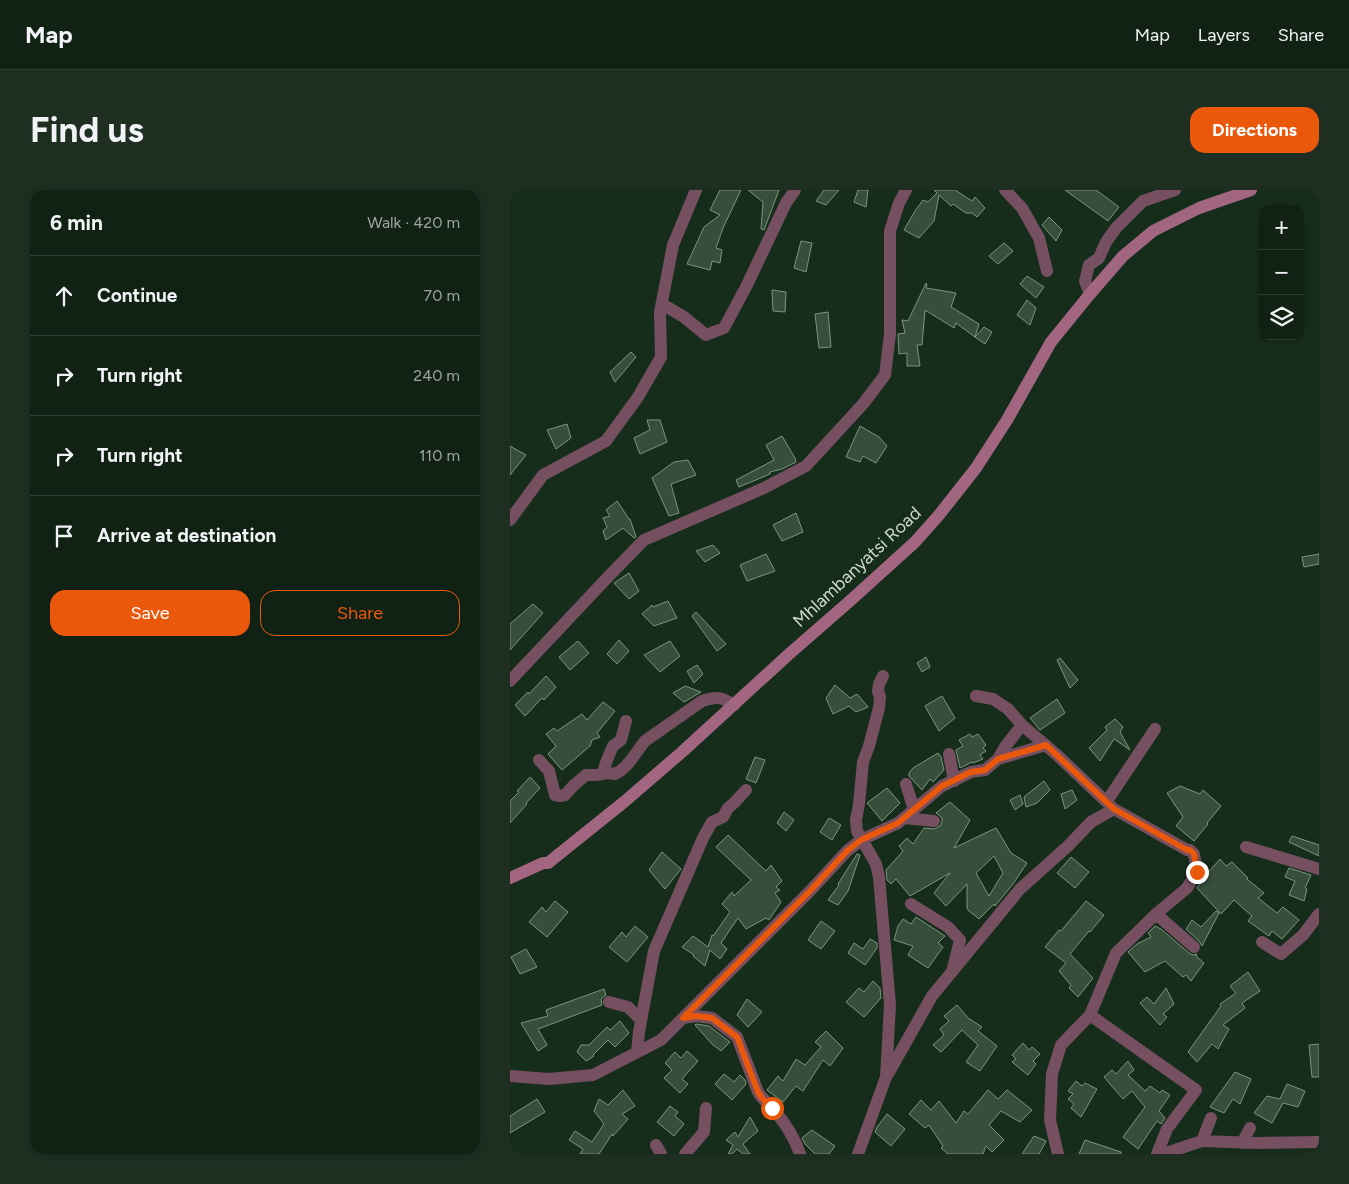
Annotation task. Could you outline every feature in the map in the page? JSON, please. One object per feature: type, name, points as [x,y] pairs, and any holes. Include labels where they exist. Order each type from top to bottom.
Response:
[{"type":"main road","name":"Mhlambanyatsi Road","points":[[510,878],[543,863],[548,863],[624,802],[915,542],[976,468],[1007,420],[1051,342],[1123,256],[1153,231],[1199,208],[1251,190]]},
{"type":"street","points":[[510,520],[543,476],[606,441],[638,397],[661,356],[660,312],[674,245],[696,190]]},
{"type":"street","points":[[662,304],[684,317],[706,336],[724,328],[786,203],[795,190]]},
{"type":"street","points":[[510,681],[644,540],[764,488],[806,466],[863,404],[885,375],[890,334],[890,231],[899,203],[906,190]]},
{"type":"street","points":[[1005,190],[1022,208],[1039,238],[1047,271]]},
{"type":"street","points":[[1090,294],[1085,281],[1089,265],[1098,258],[1116,228],[1143,201],[1175,190]]},
{"type":"street","points":[[883,676],[878,691],[880,696],[879,708],[869,746],[862,762],[856,820],[857,831],[876,864],[879,877],[890,1005],[886,1077]]},
{"type":"street","points":[[976,696],[993,699],[1008,709],[1022,726],[1046,745],[1111,805],[1194,854],[1197,872],[1187,888],[1156,914],[1116,953],[1090,1015],[1061,1045],[1052,1074],[1050,1120],[1058,1154]]},
{"type":"street","points":[[539,760],[549,771],[555,795],[565,795],[586,775],[615,774],[622,771],[645,741],[702,701],[721,697],[734,705]]},
{"type":"street","points":[[608,773],[604,769],[607,760],[613,746],[621,740],[626,721]]},
{"type":"street","points":[[510,1076],[549,1079],[593,1075],[661,1040],[809,892],[847,851],[861,840],[898,823],[942,786],[971,772],[985,770],[998,759],[1005,746],[1022,726]]},
{"type":"street","points":[[858,1154],[886,1077],[932,996],[1020,889],[1111,805],[1155,729]]},
{"type":"street","points":[[998,759],[1046,745]]},
{"type":"street","points":[[949,754],[954,781]]},
{"type":"street","points":[[906,784],[909,814]]},
{"type":"street","points":[[637,1052],[654,951],[703,838],[712,822],[722,817],[746,790]]},
{"type":"street","points":[[909,814],[934,821]]},
{"type":"street","points":[[1246,847],[1319,870]]},
{"type":"street","points":[[911,904],[948,927],[960,940],[952,973]]},
{"type":"street","points":[[1156,914],[1194,946]]},
{"type":"street","points":[[1262,942],[1281,954],[1303,935],[1319,914]]},
{"type":"street","points":[[609,1002],[628,1007],[641,1020]]},
{"type":"street","points":[[1090,1015],[1196,1090],[1167,1129],[1156,1154]]},
{"type":"street","points":[[683,1018],[696,1016],[712,1018],[737,1037],[758,1092],[776,1112],[794,1137],[800,1154]]},
{"type":"street","points":[[685,1154],[704,1132],[706,1108]]},
{"type":"street","points":[[1202,1141],[1211,1118]]},
{"type":"street","points":[[1242,1142],[1250,1128]]},
{"type":"street","points":[[1163,1154],[1202,1141],[1319,1142]]},
{"type":"building","points":[[720,190],[741,190],[716,248],[722,250],[720,263],[712,261],[710,270],[687,264],[704,227],[720,215],[710,210]]},
{"type":"building","points":[[748,190],[779,190],[764,230],[761,229],[763,202]]},
{"type":"building","points":[[824,190],[839,190],[826,205],[816,201]]},
{"type":"building","points":[[858,190],[868,190],[866,207],[854,202]]},
{"type":"building","points":[[934,190],[955,190],[972,201],[975,197],[985,208],[977,217],[972,213],[966,213],[953,204],[951,206],[939,195],[934,221],[919,238],[904,230],[923,200],[928,202],[937,193]]},
{"type":"building","points":[[1065,190],[1096,190],[1119,207],[1108,221]]},
{"type":"building","points":[[1049,217],[1062,230],[1056,241],[1042,225]]},
{"type":"building","points":[[801,241],[812,243],[806,272],[794,268]]},
{"type":"building","points":[[1004,243],[1013,251],[998,264],[989,256]]},
{"type":"building","points":[[1027,276],[1044,287],[1036,298],[1020,284]]},
{"type":"building","points":[[926,283],[926,288],[956,293],[951,307],[979,324],[975,337],[956,323],[954,328],[925,310],[922,345],[917,345],[920,366],[907,366],[907,353],[899,354],[898,334],[905,333],[902,320],[908,321]]},
{"type":"building","points":[[772,290],[786,292],[785,312],[773,311]]},
{"type":"building","points":[[1027,300],[1036,308],[1030,325],[1017,315]]},
{"type":"building","points":[[828,312],[831,347],[819,348],[815,314]]},
{"type":"building","points":[[984,327],[992,332],[985,344],[975,337]]},
{"type":"building","points":[[631,352],[636,357],[615,382],[610,372]]},
{"type":"building","points":[[647,420],[660,420],[667,442],[640,454],[634,438],[650,430]]},
{"type":"building","points":[[567,424],[571,438],[556,449],[547,430]]},
{"type":"building","points":[[860,426],[879,437],[887,446],[876,463],[863,456],[860,462],[846,457]]},
{"type":"building","points":[[782,436],[796,462],[739,487],[736,480],[774,460],[766,445]]},
{"type":"building","points":[[510,446],[526,455],[510,475]]},
{"type":"building","points":[[688,460],[696,475],[671,484],[679,513],[669,516],[652,478],[674,462]]},
{"type":"building","points":[[617,501],[630,519],[636,537],[634,538],[623,528],[606,540],[603,531],[607,527],[603,518],[610,516],[606,510]]},
{"type":"building","points":[[796,513],[803,532],[782,541],[773,525]]},
{"type":"building","points":[[713,545],[720,553],[705,562],[696,551]]},
{"type":"building","points":[[766,554],[775,571],[747,581],[740,565]]},
{"type":"building","points":[[1319,554],[1319,564],[1304,567],[1302,557]]},
{"type":"building","points":[[629,573],[639,591],[629,599],[614,583]]},
{"type":"building","points":[[668,601],[677,618],[654,626],[642,614],[652,605],[653,607]]},
{"type":"building","points":[[533,604],[543,613],[510,650],[510,624]]},
{"type":"building","points":[[696,612],[726,644],[717,651],[692,616]]},
{"type":"building","points":[[619,640],[629,651],[617,664],[607,654]]},
{"type":"building","points":[[578,641],[589,653],[570,670],[559,657]]},
{"type":"building","points":[[670,641],[680,656],[660,672],[644,655]]},
{"type":"building","points":[[926,657],[930,667],[922,672],[917,663]]},
{"type":"building","points":[[1060,658],[1078,680],[1070,688],[1057,660]]},
{"type":"building","points":[[697,665],[703,674],[694,683],[687,671]]},
{"type":"building","points":[[546,676],[556,687],[544,700],[542,698],[525,716],[515,705],[528,692],[529,694]]},
{"type":"building","points":[[835,685],[850,698],[857,694],[868,707],[856,712],[849,706],[833,714],[826,698]]},
{"type":"building","points":[[685,686],[701,692],[684,702],[673,693]]},
{"type":"building","points":[[942,696],[955,718],[939,731],[925,706]]},
{"type":"building","points":[[1057,699],[1065,713],[1040,730],[1030,718]]},
{"type":"building","points":[[603,702],[615,711],[597,733],[600,737],[592,740],[590,746],[562,770],[548,754],[556,746],[546,734],[554,728],[557,731],[582,714],[587,720]]},
{"type":"building","points":[[1115,719],[1123,727],[1120,732],[1130,750],[1114,739],[1100,761],[1089,748],[1107,730],[1105,727]]},
{"type":"building","points":[[970,734],[972,737],[978,734],[986,745],[983,748],[986,751],[980,755],[983,759],[960,768],[956,750],[963,746],[959,740]]},
{"type":"building","points":[[938,753],[944,770],[933,782],[930,779],[922,790],[909,776],[909,773],[913,768]]},
{"type":"building","points":[[755,757],[765,760],[756,783],[746,779]]},
{"type":"building","points":[[530,777],[540,788],[510,823],[510,801]]},
{"type":"building","points":[[1044,781],[1050,790],[1037,803],[1026,807],[1024,797]]},
{"type":"building","points":[[1180,786],[1200,794],[1203,790],[1221,806],[1194,841],[1176,826],[1183,817],[1167,793]]},
{"type":"building","points":[[887,788],[900,803],[882,821],[867,803]]},
{"type":"building","points":[[1072,790],[1077,800],[1065,809],[1061,794]]},
{"type":"building","points":[[1020,795],[1023,804],[1015,810],[1010,800]]},
{"type":"building","points":[[950,802],[970,820],[954,848],[996,828],[1011,853],[1027,863],[995,906],[994,904],[979,919],[968,910],[967,884],[946,906],[934,893],[950,873],[910,896],[896,879],[891,884],[887,880],[886,870],[903,851],[899,846],[907,838],[913,844],[924,828],[934,829],[940,826],[942,818],[936,813]],"holes":[[[994,856],[1003,873],[989,896],[976,873]]]},
{"type":"building","points":[[784,812],[794,820],[786,831],[777,823]]},
{"type":"building","points":[[829,818],[841,825],[832,840],[820,832]]},
{"type":"building","points":[[728,835],[766,871],[771,865],[782,881],[776,887],[780,890],[775,893],[781,902],[769,920],[766,918],[746,929],[738,918],[721,943],[727,949],[720,959],[710,950],[705,966],[682,947],[693,936],[708,947],[712,935],[730,912],[722,904],[732,892],[734,896],[751,880],[716,847]]},
{"type":"building","points":[[1292,836],[1319,845],[1319,856],[1289,842]]},
{"type":"building","points":[[662,852],[681,869],[665,889],[649,870]]},
{"type":"building","points":[[857,854],[860,855],[848,891],[838,905],[828,900]]},
{"type":"building","points":[[1071,857],[1089,872],[1075,888],[1057,873]]},
{"type":"building","points":[[1220,859],[1226,866],[1232,862],[1247,879],[1264,893],[1258,898],[1277,913],[1283,907],[1299,920],[1282,939],[1272,931],[1269,936],[1248,921],[1252,916],[1234,900],[1221,914],[1197,888]]},
{"type":"building","points":[[1289,868],[1311,875],[1305,888],[1307,889],[1304,901],[1289,895],[1295,881],[1285,877]]},
{"type":"building","points":[[555,901],[568,912],[547,937],[529,922],[542,907],[546,912]]},
{"type":"building","points":[[1086,901],[1104,915],[1070,954],[1093,978],[1078,997],[1069,988],[1071,985],[1059,971],[1066,963],[1045,947]]},
{"type":"building","points":[[1216,911],[1219,913],[1202,946],[1186,929],[1192,920],[1201,927]]},
{"type":"building","points":[[916,917],[945,936],[938,943],[943,947],[928,968],[908,955],[913,946],[894,940],[898,926],[903,919],[911,924]]},
{"type":"building","points":[[821,921],[835,931],[821,949],[808,940]]},
{"type":"building","points":[[635,926],[648,937],[627,962],[609,947],[622,932],[626,937]]},
{"type":"building","points":[[1155,926],[1189,953],[1197,954],[1196,956],[1204,963],[1191,981],[1186,975],[1183,977],[1165,961],[1145,972],[1128,952],[1137,944],[1151,937],[1148,933]]},
{"type":"building","points":[[870,939],[877,943],[877,948],[865,965],[848,953],[854,943],[863,949]]},
{"type":"building","points":[[526,949],[537,967],[520,974],[511,957]]},
{"type":"building","points":[[1248,972],[1260,991],[1242,1003],[1245,1008],[1223,1025],[1229,1029],[1218,1049],[1212,1044],[1197,1062],[1188,1052],[1221,1006],[1220,1004],[1236,993],[1230,986]]},
{"type":"building","points":[[873,981],[880,988],[881,998],[864,1017],[846,1002],[859,988],[864,992]]},
{"type":"building","points":[[1166,988],[1174,1004],[1163,1014],[1167,1017],[1160,1025],[1140,1003],[1147,997],[1154,1004]]},
{"type":"building","points":[[604,989],[606,995],[601,999],[602,1005],[538,1029],[547,1045],[538,1051],[521,1023],[548,1016],[546,1010]]},
{"type":"building","points":[[747,999],[762,1012],[748,1027],[737,1015]]},
{"type":"building","points":[[957,1005],[968,1018],[982,1027],[978,1031],[997,1046],[980,1071],[966,1062],[978,1045],[962,1030],[941,1052],[933,1045],[944,1035],[940,1029],[949,1021],[944,1016]]},
{"type":"building","points":[[620,1021],[629,1033],[615,1047],[608,1040],[594,1056],[586,1061],[577,1052],[581,1045],[589,1045],[607,1027],[610,1030]]},
{"type":"building","points":[[696,1024],[709,1026],[730,1042],[721,1051],[712,1044]]},
{"type":"building","points":[[826,1031],[843,1048],[830,1066],[823,1060],[803,1091],[796,1086],[783,1102],[767,1090],[778,1076],[783,1081],[796,1059],[805,1065],[821,1047],[815,1042]]},
{"type":"building","points":[[1023,1043],[1029,1050],[1032,1047],[1040,1054],[1033,1061],[1036,1064],[1028,1075],[1012,1062],[1016,1059],[1012,1055]]},
{"type":"building","points":[[1319,1044],[1319,1077],[1312,1077],[1309,1045]]},
{"type":"building","points":[[687,1051],[698,1061],[682,1079],[688,1084],[680,1093],[664,1078],[672,1070],[665,1063],[675,1052],[681,1058]]},
{"type":"building","points":[[1128,1061],[1134,1070],[1128,1075],[1145,1091],[1150,1086],[1160,1093],[1162,1090],[1170,1095],[1159,1111],[1165,1118],[1161,1124],[1157,1121],[1138,1149],[1123,1137],[1145,1107],[1132,1091],[1123,1099],[1104,1077],[1112,1070],[1116,1074]]},
{"type":"building","points":[[1235,1072],[1251,1079],[1240,1104],[1233,1099],[1224,1113],[1210,1107]]},
{"type":"building","points":[[724,1074],[734,1082],[740,1075],[745,1080],[746,1084],[732,1100],[715,1084]]},
{"type":"building","points":[[1076,1081],[1082,1086],[1085,1083],[1097,1089],[1081,1117],[1071,1108],[1074,1104],[1068,1099],[1073,1094],[1068,1091]]},
{"type":"building","points":[[1287,1084],[1305,1091],[1298,1107],[1283,1103],[1272,1123],[1254,1113],[1267,1096],[1280,1099]]},
{"type":"building","points":[[623,1090],[635,1106],[622,1114],[628,1119],[613,1136],[612,1134],[599,1154],[580,1154],[583,1149],[569,1140],[575,1131],[592,1142],[604,1124],[594,1111],[599,1099],[608,1105]]},
{"type":"building","points":[[988,1090],[998,1099],[1007,1090],[1032,1110],[1020,1122],[1001,1111],[989,1125],[1004,1140],[992,1152],[986,1146],[983,1154],[948,1154],[941,1148],[943,1146],[929,1125],[925,1128],[909,1114],[921,1100],[931,1110],[939,1101],[956,1123],[964,1111],[968,1114]]},
{"type":"building","points":[[537,1099],[545,1112],[510,1133],[510,1116]]},
{"type":"building","points":[[670,1106],[678,1112],[675,1116],[684,1124],[674,1136],[657,1122]]},
{"type":"building","points":[[887,1114],[905,1129],[891,1146],[875,1132]]},
{"type":"building","points":[[750,1117],[758,1131],[743,1144],[750,1154],[743,1154],[737,1149],[732,1154],[728,1154],[733,1145],[726,1140],[735,1132],[738,1137]]},
{"type":"building","points":[[812,1130],[835,1146],[829,1154],[815,1154],[805,1144],[802,1138]]},
{"type":"building","points":[[1034,1136],[1046,1141],[1039,1154],[1022,1154]]},
{"type":"building","points":[[1085,1140],[1121,1152],[1121,1154],[1079,1154]]},
{"type":"route","points":[[772,1108],[758,1092],[737,1037],[712,1018],[696,1016],[683,1018],[809,892],[847,851],[861,840],[898,823],[942,786],[971,772],[985,770],[998,759],[1046,745],[1114,809],[1190,850],[1194,854],[1197,872]]}]
